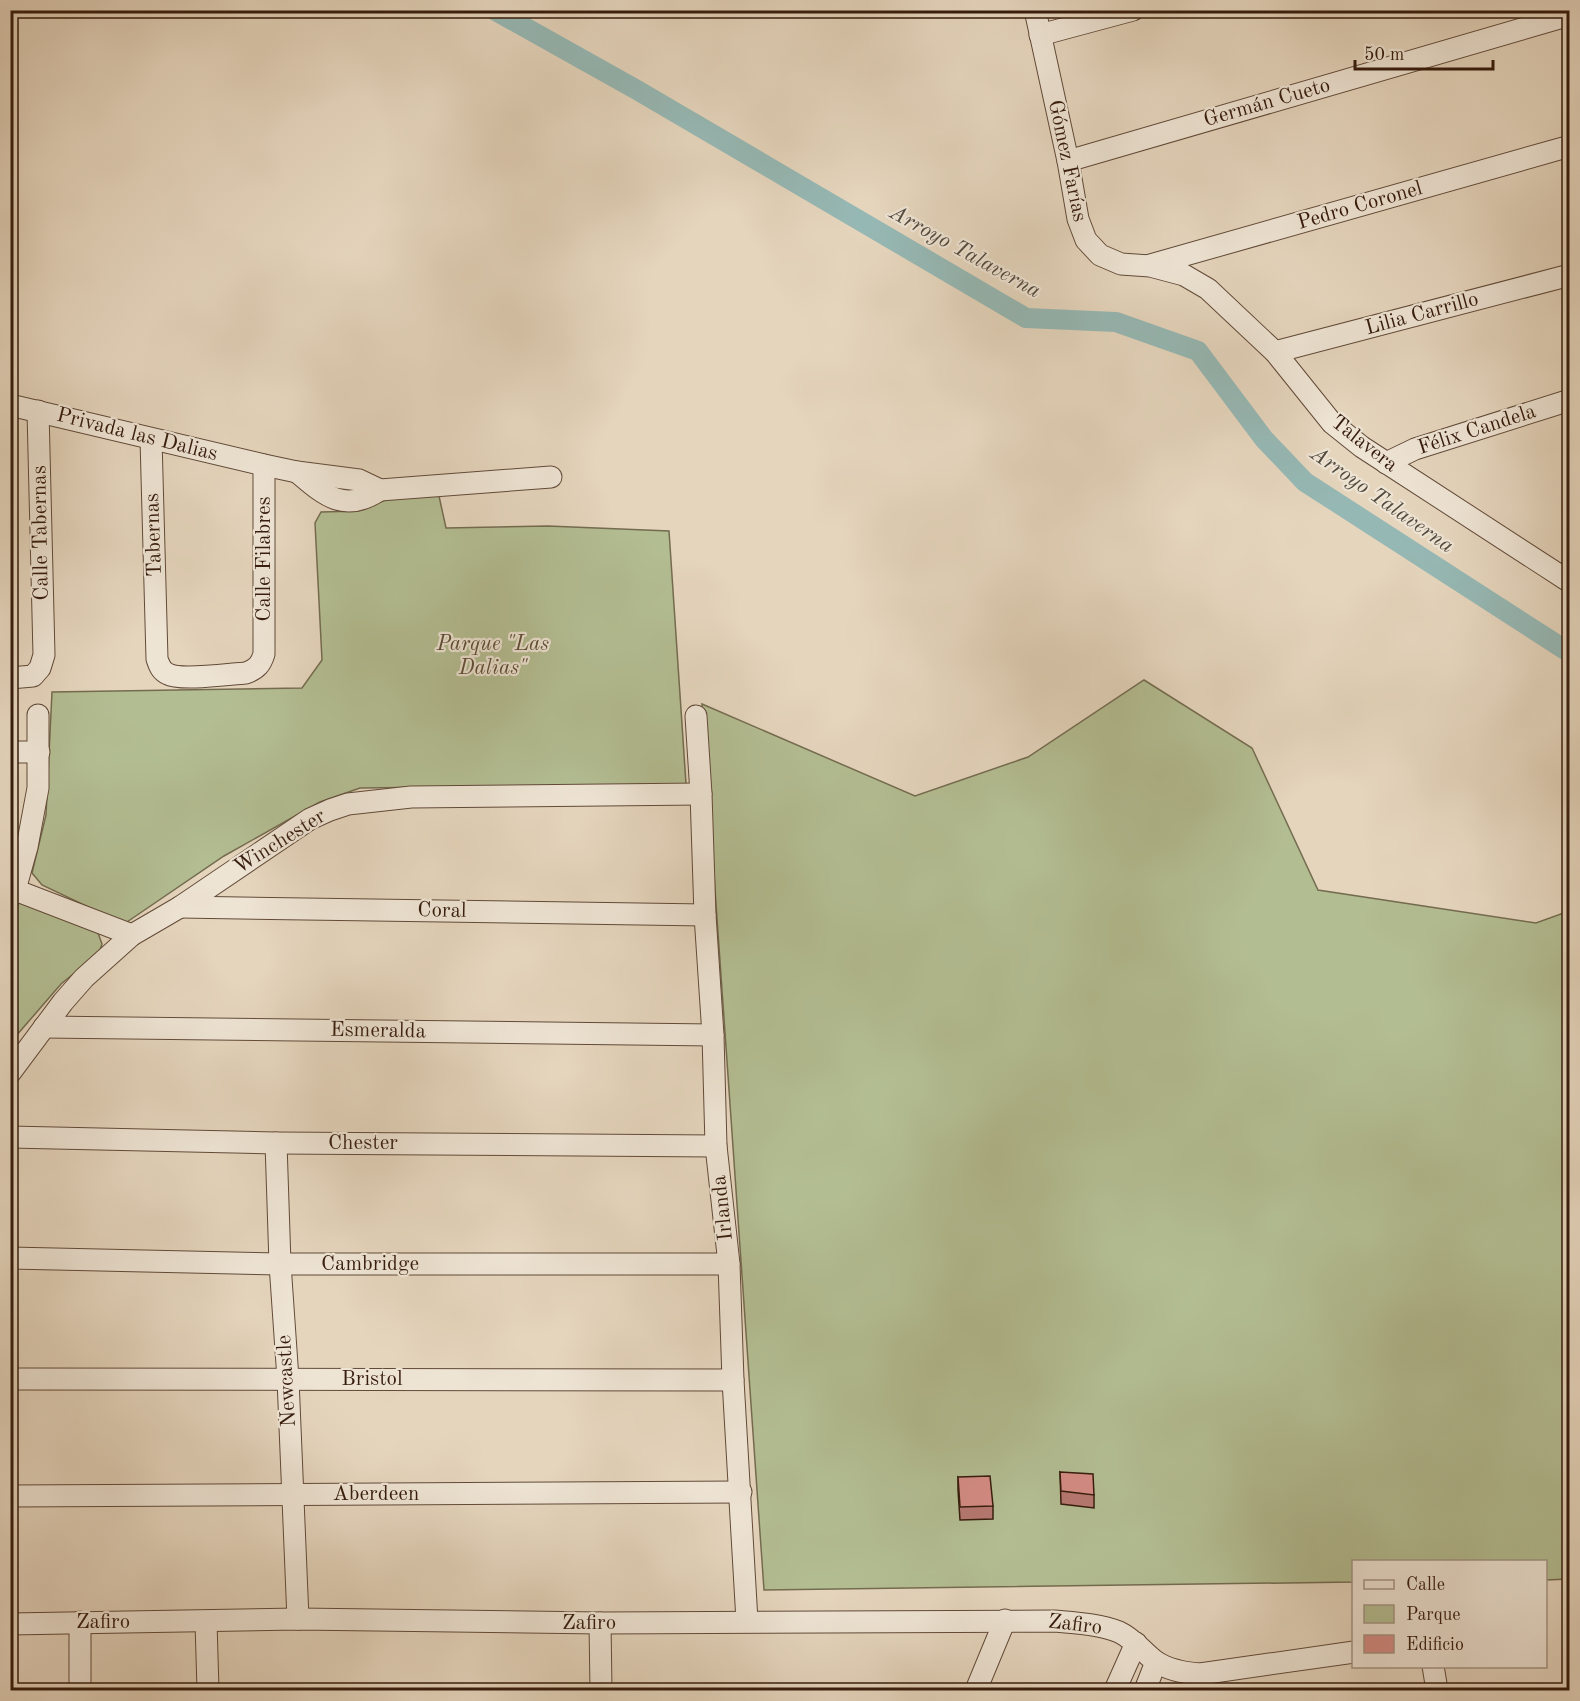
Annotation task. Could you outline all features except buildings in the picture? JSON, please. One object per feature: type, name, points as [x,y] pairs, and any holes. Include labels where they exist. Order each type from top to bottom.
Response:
[{"type":"street","name":"Gómez Farías","points":[[1035,10],[1068,161],[1078,219],[1086,240],[1100,255],[1121,264],[1150,266]]},
{"type":"street","points":[[1040,35],[1133,10]]},
{"type":"street","name":"Germán Cueto","points":[[1068,161],[1569,15]]},
{"type":"street","name":"Pedro Coronel","points":[[1150,266],[1569,146]]},
{"type":"street","name":"Talavera","points":[[1150,266],[1184,275],[1208,289],[1275,352],[1332,423],[1386,463],[1569,582]]},
{"type":"street","name":"Lilia Carrillo","points":[[1275,352],[1569,275]]},
{"type":"street","name":"Félix Candela","points":[[1386,463],[1415,449],[1569,400]]},
{"type":"street","name":"Privada las Dalias","points":[[10,405],[264,465]]},
{"type":"street","name":"Calle Tabernas","points":[[10,678],[33,676],[40,668],[44,655],[38,411]]},
{"type":"street","name":"Tabernas","points":[[151,439],[157,659],[160,668],[169,675],[184,677],[246,673],[255,670],[264,654]]},
{"type":"street","points":[[264,465],[359,480],[380,490],[551,477]]},
{"type":"street","name":"Calle Filabres","points":[[264,465],[264,654]]},
{"type":"street","points":[[38,715],[38,788],[32,823],[14,884],[132,935]]},
{"type":"street","name":"Irlanda","points":[[696,716],[716,1146],[729,1264],[733,1380],[747,1621]]},
{"type":"street","points":[[10,752],[39,752]]},
{"type":"street","name":"Winchester","points":[[10,1073],[84,978],[132,935],[180,907],[310,819],[330,810],[348,804],[411,797],[701,794]]},
{"type":"street","name":"Coral","points":[[180,907],[705,915]]},
{"type":"street","name":"Esmeralda","points":[[44,1027],[712,1035]]},
{"type":"street","name":"Chester","points":[[10,1137],[276,1143],[716,1146]]},
{"type":"street","name":"Newcastle","points":[[276,1143],[298,1619]]},
{"type":"street","name":"Cambridge","points":[[10,1258],[280,1264],[729,1264]]},
{"type":"street","name":"Bristol","points":[[10,1379],[733,1380]]},
{"type":"street","name":"Aberdeen","points":[[10,1496],[741,1492]]},
{"type":"street","name":"Zafiro","points":[[10,1624],[298,1619],[600,1623],[1054,1621],[1089,1624],[1119,1632],[1136,1643],[1156,1662]]},
{"type":"street","points":[[976,1690],[1005,1620]]},
{"type":"street","points":[[80,1622],[80,1690]]},
{"type":"street","points":[[206,1622],[208,1690]]},
{"type":"street","points":[[600,1623],[601,1690]]},
{"type":"street","points":[[1115,1690],[1136,1643]]},
{"type":"street","points":[[1145,1690],[1156,1662],[1186,1673],[1200,1674],[1352,1652]]},
{"type":"street","points":[[1433,1668],[1437,1690]]},
{"type":"green space","name":"Parque \"Las Dalias\"","points":[[439,496],[446,528],[548,526],[669,531],[686,784],[360,788],[320,802],[224,856],[124,924],[42,885],[32,873],[46,815],[52,692],[302,688],[322,660],[315,523],[321,512],[358,511],[388,499]]},
{"type":"green space","points":[[1144,680],[1252,748],[1318,890],[1536,923],[1569,911],[1569,1579],[1547,1580],[1547,1560],[1352,1560],[1352,1582],[764,1590],[702,704],[915,796],[1028,757]]},
{"type":"green space","points":[[19,901],[98,933],[102,944],[99,953],[61,984],[16,1036],[11,1045],[11,915]]},
{"type":"waterway","name":"Arroyo Talaverna","points":[[494,10],[637,90],[1026,318],[1116,322],[1198,351],[1264,439],[1305,482],[1570,653]]}]
